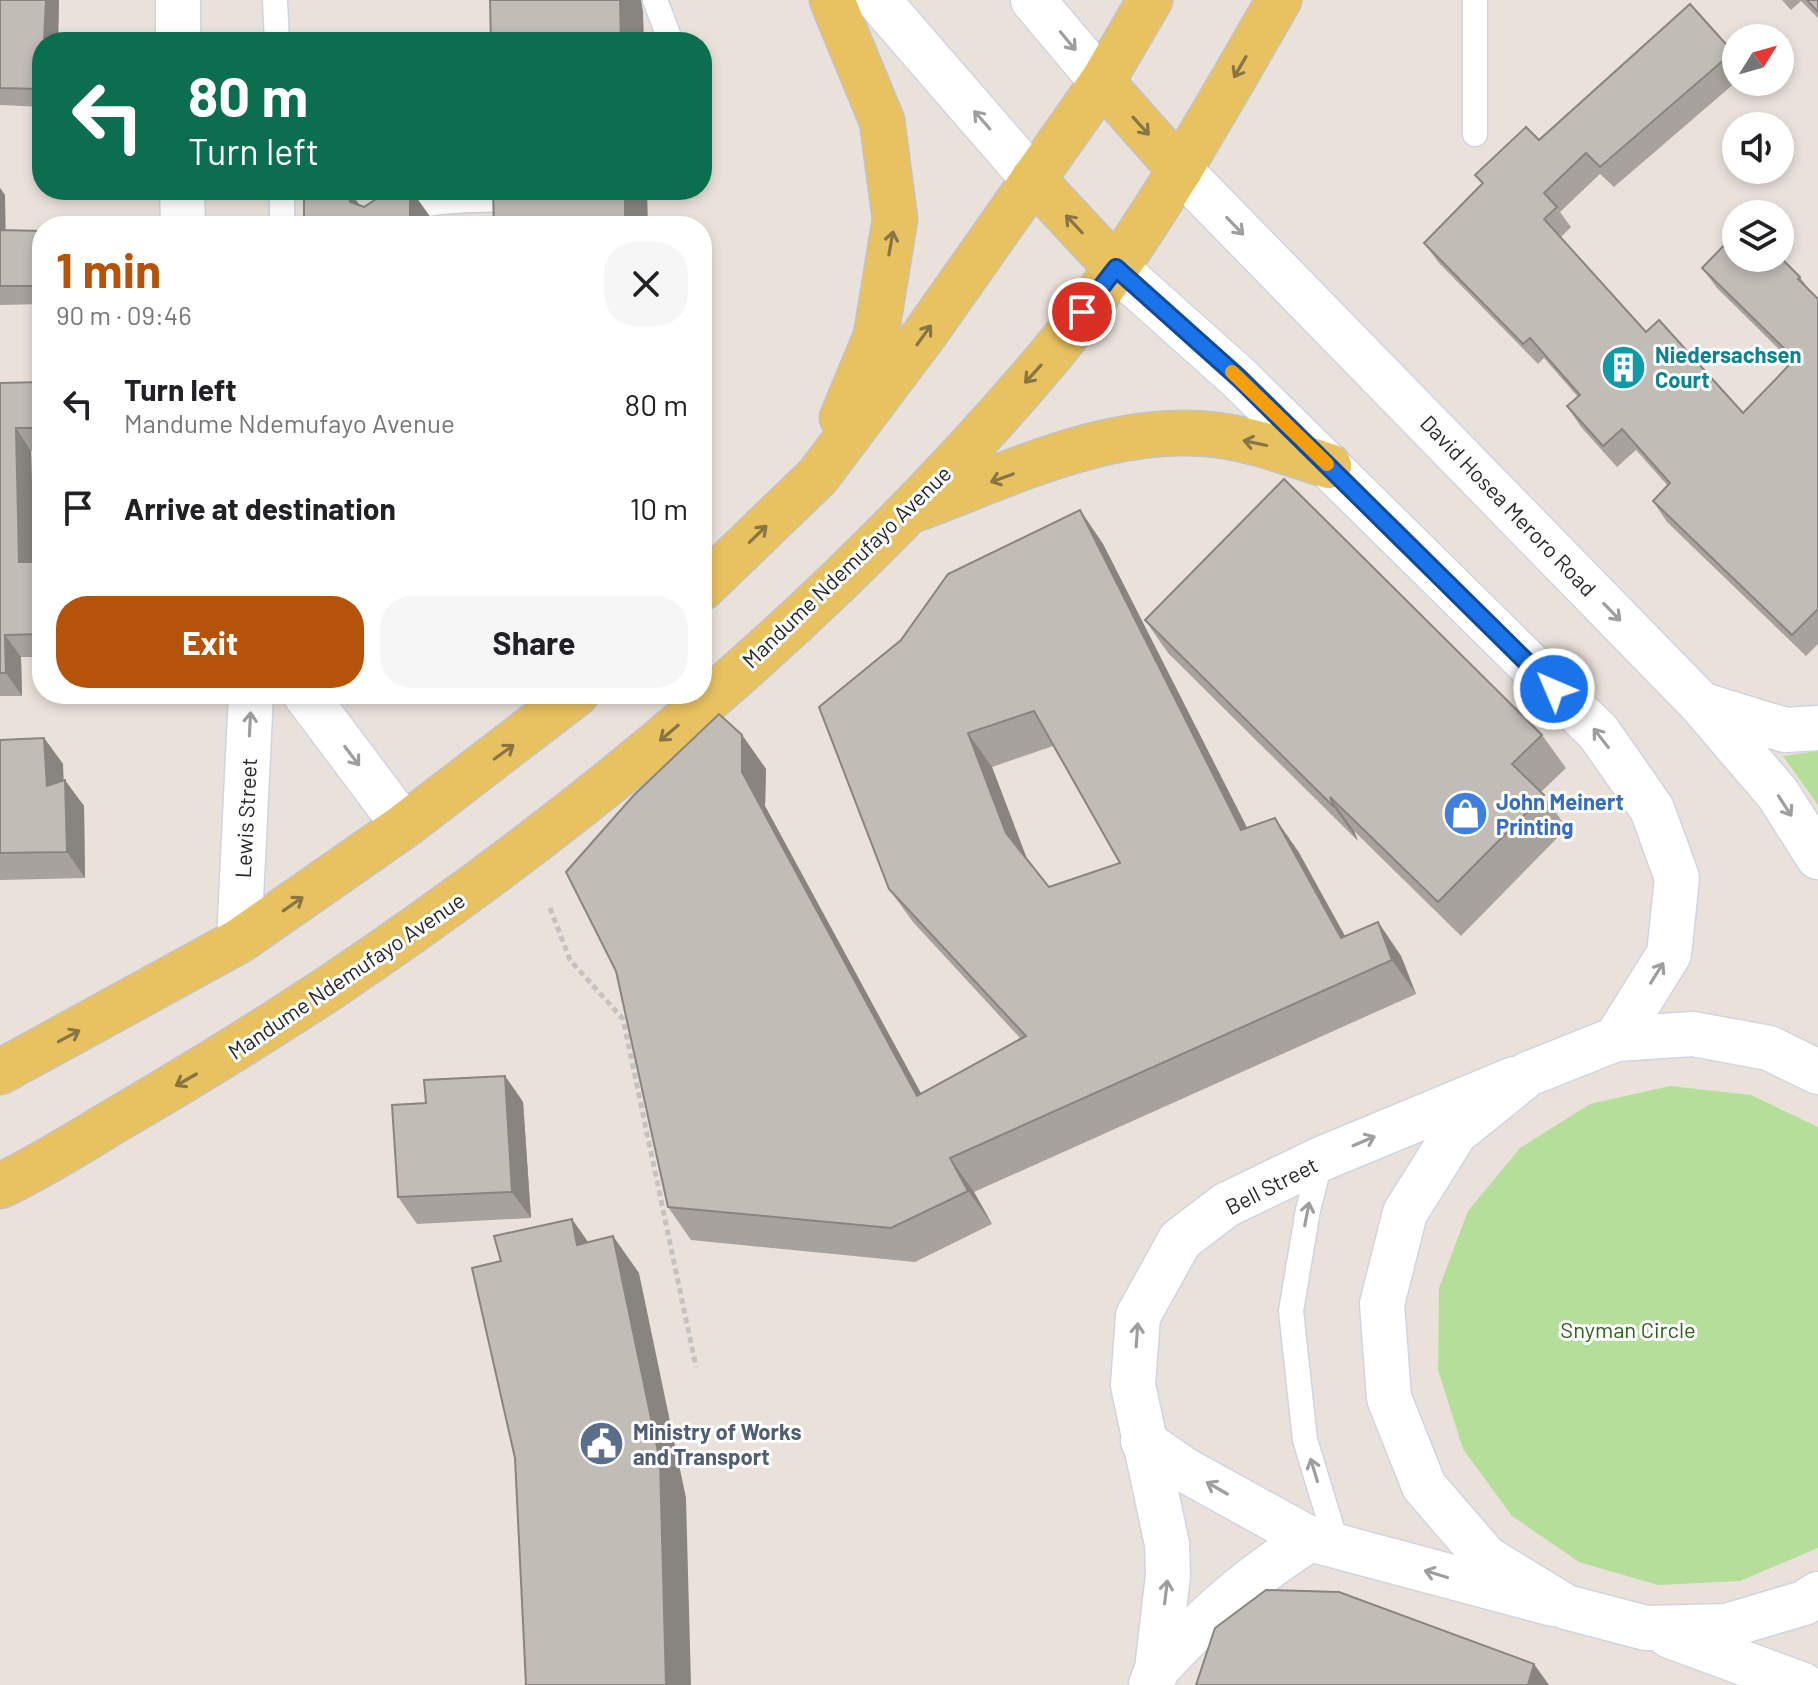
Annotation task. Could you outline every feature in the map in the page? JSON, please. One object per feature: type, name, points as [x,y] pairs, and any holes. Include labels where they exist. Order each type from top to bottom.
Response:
[{"type":"main road","points":[[178,0],[178,32]]},
{"type":"main road","points":[[818,476],[876,336],[895,219],[882,121],[832,0]]},
{"type":"main road","points":[[878,0],[1033,179],[1116,268],[1239,378],[1599,733],[1652,809],[1677,878],[1669,954],[1616,1039]]},
{"type":"main road","points":[[1033,0],[1180,170]]},
{"type":"main road","points":[[712,578],[818,476],[924,335],[1102,82],[1150,0]]},
{"type":"main road","name":"Mandume Ndemufayo Avenue","points":[[712,695],[829,589],[908,512],[1049,357],[1116,268],[1180,170],[1279,0]]},
{"type":"main road","name":"David Hosea Meroro Road","points":[[1180,170],[1701,704],[1778,794],[1818,857]]},
{"type":"main road","points":[[908,512],[1060,457],[1114,441],[1153,435],[1215,435],[1265,445],[1329,466]]},
{"type":"main road","name":"Lewis Street","points":[[239,941],[251,704]]},
{"type":"main road","points":[[312,704],[404,826]]},
{"type":"main road","points":[[0,1072],[239,941],[404,826],[563,704]]},
{"type":"main road","name":"Mandume Ndemufayo Avenue","points":[[0,1186],[239,1048],[447,909],[565,820],[702,704]]},
{"type":"main road","points":[[1701,704],[1785,730],[1818,728]]},
{"type":"main road","points":[[1566,1607],[1486,1558],[1424,1486],[1389,1398],[1382,1304],[1405,1213],[1455,1133],[1528,1074],[1616,1039],[1693,1034],[1769,1048],[1818,1072]]},
{"type":"main road","name":"Bell Street","points":[[1154,1677],[1168,1575],[1167,1544],[1133,1385],[1138,1316],[1180,1240],[1226,1205],[1321,1159],[1528,1074]]},
{"type":"main road","points":[[1143,1441],[1185,1470],[1324,1542],[1646,1628],[1803,1685]]},
{"type":"main road","points":[[1154,1677],[1212,1610],[1259,1572],[1324,1542]]},
{"type":"main road","points":[[1646,1628],[1726,1626],[1804,1603],[1818,1594]]},
{"type":"lane","points":[[275,0],[277,32]]},
{"type":"lane","points":[[655,0],[667,32]]},
{"type":"lane","points":[[1475,0],[1475,134]]},
{"type":"lane","points":[[391,216],[429,204],[499,200]]},
{"type":"lane","points":[[1321,1159],[1308,1210],[1291,1311],[1305,1440],[1324,1542]]},
{"type":"path","points":[[550,908],[570,960],[623,1019],[696,1367]]},
{"type":"green space","points":[[1818,751],[1818,805],[1783,756]]},
{"type":"green space","name":"Snyman Circle","points":[[1670,1086],[1751,1095],[1818,1127],[1818,1548],[1740,1581],[1658,1585],[1579,1562],[1512,1516],[1463,1449],[1438,1370],[1439,1288],[1468,1211],[1520,1148],[1590,1104]]},
{"type":"building","points":[[0,0],[46,0],[44,32],[32,32],[32,89],[0,88]]},
{"type":"building","points":[[490,0],[620,0],[621,32],[491,32]]},
{"type":"building","points":[[1807,0],[1818,0],[1818,12]]},
{"type":"building","points":[[1690,4],[1722,40],[1722,62],[1600,167],[1586,153],[1544,193],[1557,207],[1544,219],[1646,332],[1659,320],[1743,413],[1795,359],[1702,268],[1722,247],[1722,272],[1794,271],[1818,299],[1818,609],[1792,635],[1653,501],[1670,483],[1622,429],[1603,446],[1567,406],[1580,395],[1530,338],[1523,344],[1424,243],[1483,183],[1475,175],[1526,127],[1539,140]]},
{"type":"building","points":[[304,200],[350,200],[364,207],[375,200],[410,200],[410,216],[304,216]]},
{"type":"building","points":[[493,200],[625,200],[625,216],[494,216]]},
{"type":"building","points":[[0,230],[32,231],[32,286],[0,286]]},
{"type":"building","points":[[32,382],[32,428],[16,428],[19,562],[32,562],[32,634],[5,635],[6,673],[0,673],[0,383]]},
{"type":"building","points":[[1284,479],[1542,735],[1512,764],[1544,795],[1438,902],[1330,797],[1334,807],[1145,620]]},
{"type":"building","points":[[1080,510],[1241,830],[1275,818],[1341,938],[1378,922],[1392,960],[950,1158],[968,1191],[891,1228],[668,1207],[616,971],[566,872],[634,795],[719,714],[742,735],[742,772],[917,1096],[1026,1036],[889,889],[819,707],[901,640],[948,574]],"holes":[[[1034,711],[1120,863],[1049,887],[1006,833],[968,733]]]},
{"type":"building","points":[[44,738],[47,786],[65,780],[67,852],[0,853],[0,740]]},
{"type":"building","points":[[505,1076],[512,1192],[398,1197],[392,1105],[426,1103],[424,1080]]},
{"type":"building","name":"Ministry of Works and Transport","points":[[572,1219],[577,1245],[613,1236],[660,1461],[666,1685],[526,1685],[515,1458],[472,1268],[501,1261],[494,1236]]},
{"type":"building","points":[[1266,1590],[1339,1592],[1534,1664],[1528,1685],[1196,1685],[1215,1628]]},
{"type":"slow traffic","points":[[1232,372],[1327,464]]},
{"type":"place","name":"Niedersachsen Court","points":[[1624,367]]},
{"type":"place","name":"John Meinert Printing","points":[[1465,814]]},
{"type":"place","name":"Ministry of Works and Transport","points":[[602,1444]]},
{"type":"route","points":[[1082,312],[1116,268],[1239,378],[1554,689]]}]
